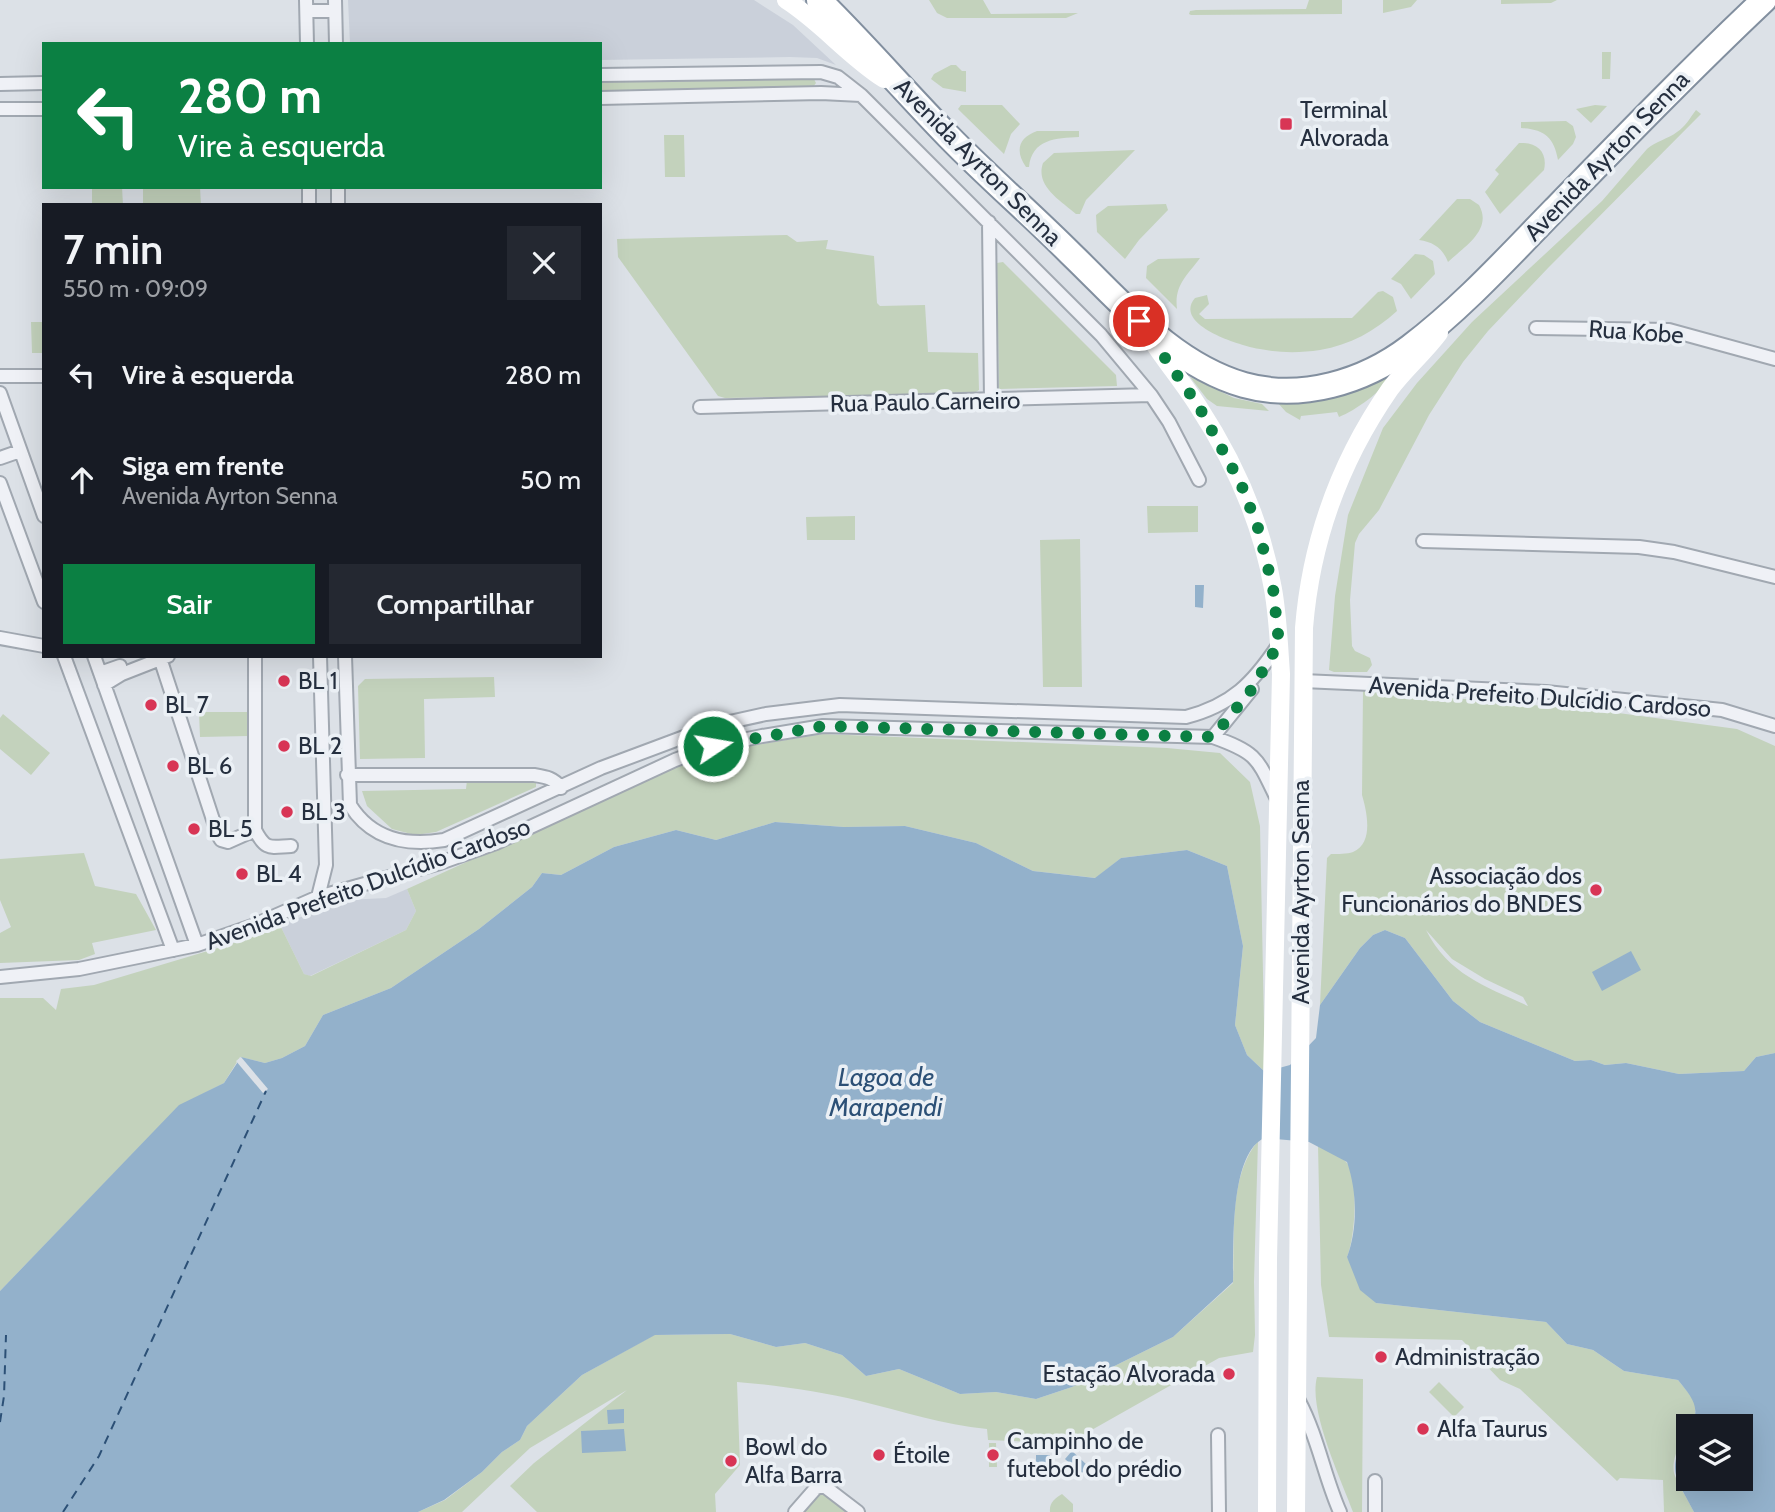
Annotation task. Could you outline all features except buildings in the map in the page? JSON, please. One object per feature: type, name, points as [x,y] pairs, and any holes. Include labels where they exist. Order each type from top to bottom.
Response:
[{"type":"highway","name":"Avenida Ayrton Senna","points":[[819,0],[951,139],[1139,321],[1185,357],[1228,379],[1260,388],[1298,390],[1339,383],[1379,367],[1409,348],[1452,312],[1704,57],[1764,0]]},
{"type":"main road","points":[[786,0],[810,16],[869,69],[899,85]]},
{"type":"main road","name":"Avenida Ayrton Senna","points":[[1296,1512],[1303,681],[1307,593],[1321,528],[1333,494],[1356,445],[1391,388],[1429,345],[1452,312]]},
{"type":"main road","name":"Avenida Ayrton Senna","points":[[1139,321],[1198,405],[1241,484],[1273,588],[1279,643],[1282,674],[1268,1259],[1267,1512]]},
{"type":"street","points":[[307,42],[307,6],[335,6],[336,42]]},
{"type":"street","points":[[821,72],[821,93]]},
{"type":"street","points":[[602,75],[821,72],[838,78],[861,95],[1101,335],[1151,395],[1181,442],[1199,480]]},
{"type":"street","points":[[0,83],[42,83]]},
{"type":"street","points":[[602,98],[821,93],[861,95]]},
{"type":"street","points":[[0,109],[42,109]]},
{"type":"street","points":[[989,222],[990,401]]},
{"type":"street","name":"Rua Kobe","points":[[1535,328],[1670,330],[1775,359]]},
{"type":"street","points":[[0,376],[42,376]]},
{"type":"street","points":[[0,393],[42,511]]},
{"type":"street","name":"Rua Paulo Carneiro","points":[[700,407],[1151,395]]},
{"type":"street","points":[[0,458],[20,451]]},
{"type":"street","points":[[0,483],[42,597]]},
{"type":"street","points":[[1423,541],[1639,547],[1674,552],[1775,577]]},
{"type":"street","points":[[0,638],[42,646]]},
{"type":"street","name":"Avenida Prefeito Dulcídio Cardoso","points":[[347,775],[350,806],[358,818],[384,836],[420,844],[444,840],[601,768],[716,725],[766,714],[840,705],[1185,717],[1220,706],[1242,690],[1260,672],[1279,643]]},
{"type":"street","points":[[65,658],[173,950]]},
{"type":"street","points":[[95,658],[197,945]]},
{"type":"street","points":[[102,679],[162,658]]},
{"type":"street","points":[[164,658],[218,835],[221,840],[228,842],[254,830]]},
{"type":"street","points":[[255,658],[254,830],[266,847],[291,846]]},
{"type":"street","points":[[318,897],[326,864],[320,658]]},
{"type":"street","points":[[345,658],[347,775],[534,775],[550,778],[561,788]]},
{"type":"street","points":[[102,679],[120,666]]},
{"type":"street","points":[[1213,737],[1252,689],[1260,672]]},
{"type":"street","name":"Avenida Prefeito Dulcídio Cardoso","points":[[1303,681],[1546,692],[1722,710],[1775,726]]},
{"type":"street","name":"Avenida Prefeito Dulcídio Cardoso","points":[[0,977],[79,969],[197,945],[283,914],[318,897],[440,863],[496,843],[713,746],[823,726],[1213,737],[1241,747],[1252,755],[1261,765],[1277,800]]},
{"type":"street","points":[[1298,1400],[1311,1425],[1327,1482],[1340,1512]]},
{"type":"street","points":[[1218,1435],[1219,1512]]},
{"type":"street","points":[[1375,1512],[1376,1481]]},
{"type":"street","points":[[795,1512],[816,1488],[824,1486],[858,1512]]},
{"type":"shaded area","points":[[348,0],[754,0],[793,25],[836,65],[817,58],[790,57],[602,60],[602,42],[350,42]]},
{"type":"shaded area","points":[[407,889],[416,911],[406,930],[310,976],[304,974],[280,925],[345,900],[386,898]]},
{"type":"green space","points":[[929,0],[983,0],[991,14],[1078,13],[1066,18],[947,18],[937,13]]},
{"type":"green space","points":[[1309,0],[1342,0],[1342,14],[1189,14],[1190,11],[1196,10],[1306,9]]},
{"type":"green space","points":[[1383,0],[1417,0],[1411,7],[1383,13]]},
{"type":"green space","points":[[1501,0],[1557,0],[1551,3],[1501,4]]},
{"type":"green space","points":[[1602,52],[1611,52],[1610,79],[1602,79]]},
{"type":"green space","points":[[951,65],[966,71],[966,92],[943,88],[931,79],[934,74]]},
{"type":"green space","points":[[813,77],[816,83],[813,87],[602,91],[602,81]]},
{"type":"green space","points":[[961,105],[1002,105],[1020,124],[1011,134],[1004,154],[958,109]]},
{"type":"green space","points":[[1595,105],[1607,106],[1591,123],[1576,109]]},
{"type":"green space","points":[[1696,110],[1701,114],[1548,268],[1488,331],[1463,362],[1429,415],[1379,510],[1355,543],[1350,600],[1352,646],[1355,651],[1370,658],[1372,665],[1367,672],[1329,670],[1335,596],[1348,515],[1383,428],[1417,383],[1472,322],[1602,201],[1647,149],[1680,130]]},
{"type":"green space","points":[[1566,121],[1573,126],[1576,137],[1558,160],[1554,145],[1547,136],[1536,130],[1521,128],[1521,122]]},
{"type":"green space","points":[[1037,131],[1079,131],[1079,137],[1062,138],[1040,145],[1031,158],[1029,167],[1026,167],[1020,156],[1020,146],[1026,137]]},
{"type":"green space","points":[[664,135],[684,135],[685,177],[665,177]]},
{"type":"green space","points":[[1519,143],[1531,144],[1540,149],[1544,158],[1544,170],[1500,214],[1485,192],[1499,174],[1495,170]]},
{"type":"green space","points":[[1135,150],[1086,200],[1080,214],[1076,214],[1056,198],[1043,179],[1043,163],[1054,153]]},
{"type":"green space","points":[[92,189],[122,189],[123,203],[92,203]]},
{"type":"green space","points":[[143,189],[200,189],[201,203],[143,203]]},
{"type":"green space","points":[[1457,199],[1470,199],[1479,205],[1482,222],[1475,237],[1448,262],[1437,247],[1419,240]]},
{"type":"green space","points":[[1166,204],[1168,210],[1125,259],[1097,232],[1096,215],[1108,206]]},
{"type":"green space","points":[[787,235],[797,242],[828,240],[826,249],[874,256],[877,303],[880,306],[925,305],[928,352],[978,353],[979,390],[973,394],[718,396],[618,257],[617,239]]},
{"type":"green space","points":[[1415,254],[1424,255],[1433,261],[1435,274],[1411,299],[1401,284],[1391,279]]},
{"type":"green space","points":[[1200,258],[1180,287],[1177,309],[1146,278],[1147,266],[1158,259]]},
{"type":"green space","points":[[1003,262],[1116,375],[1117,386],[999,389],[997,263]]},
{"type":"green space","points":[[1383,291],[1393,297],[1397,311],[1389,318],[1352,341],[1305,352],[1268,350],[1225,339],[1200,325],[1190,308],[1195,298],[1207,295],[1209,304],[1199,314],[1205,319],[1352,318],[1378,292]]},
{"type":"green space","points":[[31,322],[42,322],[42,353],[32,353]]},
{"type":"green space","points":[[1391,375],[1368,400],[1339,417],[1337,412],[1301,416],[1300,420],[1286,412],[1277,402],[1344,394]]},
{"type":"green space","points":[[1190,377],[1234,398],[1262,404],[1269,411],[1217,406],[1207,399]]},
{"type":"green space","points":[[1147,506],[1198,506],[1198,532],[1148,533]]},
{"type":"green space","points":[[855,516],[855,540],[807,540],[806,517]]},
{"type":"green space","points":[[1080,539],[1082,687],[1043,687],[1040,540]]},
{"type":"green space","points":[[494,677],[495,697],[424,699],[425,758],[360,759],[358,686],[365,679]]},
{"type":"green space","name":"Associação dos Funcionários do BNDES","points":[[1363,690],[1611,712],[1737,729],[1775,746],[1775,1053],[1756,1057],[1744,1071],[1679,1074],[1626,1063],[1605,1065],[1591,1060],[1575,1061],[1480,1022],[1453,1001],[1405,938],[1385,930],[1373,935],[1360,948],[1320,1005],[1327,858],[1331,854],[1353,852],[1364,842],[1367,826],[1362,795]],"holes":[[[1426,930],[1452,959],[1523,997],[1528,1006],[1483,985],[1457,969],[1435,945]]]},
{"type":"green space","points":[[199,712],[247,712],[248,736],[200,737]]},
{"type":"green space","points":[[3,714],[50,753],[31,775],[0,749],[0,718]]},
{"type":"green space","points":[[823,734],[1167,748],[1220,753],[1250,782],[1260,826],[1265,1072],[1247,1055],[1235,1025],[1243,946],[1227,866],[1187,850],[1121,858],[1096,878],[1033,871],[976,843],[905,826],[844,827],[775,822],[716,840],[676,830],[614,847],[561,875],[542,873],[532,887],[479,929],[391,988],[323,1015],[305,1046],[265,1063],[240,1057],[224,1083],[179,1106],[0,1291],[0,998],[43,998],[56,1010],[61,989],[94,985],[231,944],[280,925],[304,974],[311,976],[406,930],[416,911],[407,889],[706,753]]},
{"type":"green space","points":[[536,779],[536,787],[436,832],[415,835],[392,829],[367,806],[362,791],[466,789],[467,780]]},
{"type":"green space","points":[[84,853],[95,886],[136,894],[156,930],[92,943],[95,954],[79,960],[0,963],[0,933],[11,927],[0,900],[0,859]]},
{"type":"green space","points":[[1258,1141],[1253,1352],[1219,1358],[1081,1436],[1035,1442],[988,1440],[987,1429],[939,1421],[830,1395],[737,1382],[740,1465],[715,1494],[716,1512],[537,1512],[510,1486],[534,1463],[627,1390],[530,1448],[462,1512],[418,1512],[445,1500],[482,1472],[502,1452],[520,1440],[527,1426],[582,1375],[654,1335],[730,1334],[776,1347],[805,1343],[842,1355],[866,1376],[899,1369],[960,1394],[996,1392],[1036,1399],[1072,1387],[1173,1337],[1233,1283],[1237,1190],[1248,1156]]},
{"type":"green space","points":[[1318,1145],[1341,1158],[1351,1171],[1354,1210],[1347,1257],[1376,1303],[1546,1322],[1567,1344],[1593,1350],[1624,1371],[1678,1380],[1695,1401],[1695,1414],[1676,1414],[1676,1491],[1683,1491],[1694,1512],[1664,1512],[1663,1480],[1620,1478],[1617,1481],[1520,1389],[1500,1380],[1462,1340],[1329,1337],[1321,1285]]},
{"type":"green space","points":[[1317,1377],[1363,1379],[1362,1512],[1353,1512],[1321,1426],[1315,1391]]},
{"type":"green space","points":[[1439,1382],[1464,1407],[1454,1417],[1429,1392]]},
{"type":"green space","name":"Campinho de futebol do prédio","points":[[989,1443],[996,1443],[997,1467],[989,1467]]},
{"type":"green space","points":[[823,1488],[853,1512],[803,1512]]},
{"type":"green space","points":[[1062,1494],[1073,1504],[1073,1512],[1050,1512],[1053,1501]]},
{"type":"water","points":[[1195,585],[1204,585],[1203,608],[1195,607]]},
{"type":"water","name":"Lagoa de Marapendi","points":[[775,822],[844,827],[905,826],[976,843],[1033,871],[1095,878],[1121,858],[1187,850],[1227,866],[1243,946],[1235,1025],[1247,1055],[1265,1072],[1290,1065],[1316,1038],[1320,1005],[1360,948],[1373,935],[1385,930],[1405,938],[1453,1001],[1480,1022],[1575,1061],[1591,1060],[1605,1065],[1626,1063],[1679,1074],[1744,1071],[1756,1057],[1775,1053],[1775,1512],[1694,1512],[1683,1491],[1753,1491],[1753,1414],[1695,1414],[1693,1402],[1678,1380],[1624,1371],[1593,1350],[1567,1344],[1546,1322],[1376,1303],[1360,1290],[1347,1257],[1355,1210],[1353,1185],[1347,1162],[1309,1142],[1264,1138],[1253,1148],[1239,1182],[1234,1226],[1233,1282],[1173,1337],[1072,1387],[1036,1399],[996,1392],[960,1394],[899,1369],[866,1376],[842,1355],[805,1343],[776,1347],[730,1334],[655,1335],[582,1375],[527,1426],[520,1440],[502,1452],[482,1472],[444,1500],[418,1512],[0,1512],[0,1291],[179,1105],[224,1083],[241,1057],[265,1063],[305,1046],[323,1015],[391,988],[479,929],[532,887],[542,873],[561,875],[614,847],[676,830],[716,840]]},
{"type":"water","points":[[1631,951],[1641,970],[1602,991],[1592,972]]},
{"type":"water","points":[[624,1409],[624,1423],[608,1424],[607,1410]]},
{"type":"water","points":[[624,1429],[626,1451],[582,1453],[581,1431]]},
{"type":"water","points":[[1072,1451],[1088,1466],[1081,1474],[1065,1459]]},
{"type":"water","points":[[1036,1455],[1050,1455],[1050,1475],[1036,1475]]},
{"type":"pier","points":[[241,1057],[268,1089],[263,1093],[236,1061]]},
{"type":"ferry route","points":[[63,1512],[99,1456],[266,1091]]},
{"type":"ferry route","points":[[0,1422],[4,1396],[6,1335]]},
{"type":"place","name":"Terminal Alvorada","points":[[1286,124]]},
{"type":"place","name":"BL 1","points":[[284,681]]},
{"type":"place","name":"BL 7","points":[[151,705]]},
{"type":"place","name":"BL 2","points":[[284,746]]},
{"type":"place","name":"BL 6","points":[[173,766]]},
{"type":"place","name":"BL 3","points":[[287,812]]},
{"type":"place","name":"BL 5","points":[[194,829]]},
{"type":"place","name":"BL 4","points":[[242,874]]},
{"type":"place","name":"Associação dos Funcionários do BNDES","points":[[1596,890]]},
{"type":"place","name":"Administração","points":[[1381,1357]]},
{"type":"place","name":"Estação Alvorada","points":[[1229,1374]]},
{"type":"place","name":"Alfa Taurus","points":[[1423,1429]]},
{"type":"place","name":"Étoile","points":[[879,1455]]},
{"type":"place","name":"Campinho de futebol do prédio","points":[[993,1455]]},
{"type":"place","name":"Bowl do Alfa Barra","points":[[731,1461]]},
{"type":"route","points":[[713,746],[823,726],[1213,737],[1252,689],[1279,643],[1273,588],[1258,528],[1241,484],[1222,446],[1198,405],[1139,321]]}]
